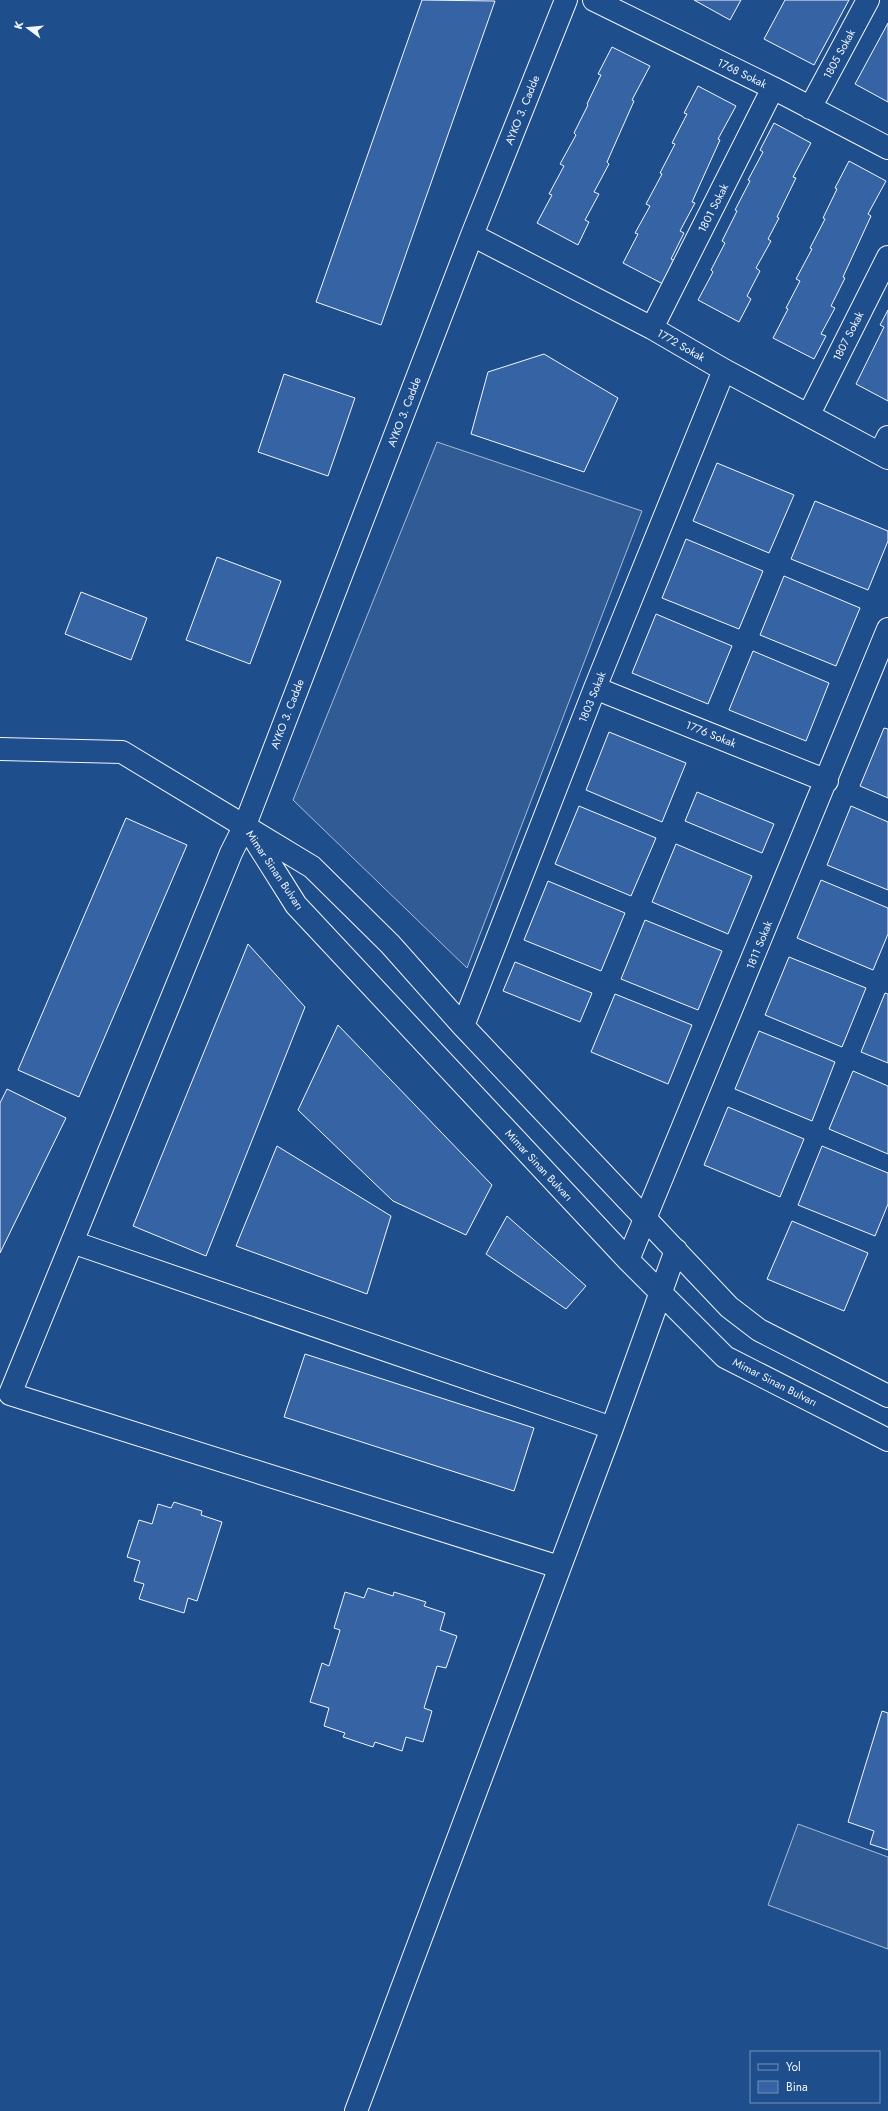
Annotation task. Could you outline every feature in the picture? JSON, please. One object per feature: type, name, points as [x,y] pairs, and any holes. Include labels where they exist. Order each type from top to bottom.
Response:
[{"type":"street","name":"AYKO 3. Cadde","points":[[559,1567],[10,1394],[230,853],[245,825],[472,235],[566,0]]},
{"type":"street","name":"1768 Sokak","points":[[594,0],[773,88],[888,148]]},
{"type":"street","name":"1805 Sokak","points":[[810,108],[868,0]]},
{"type":"street","name":"1801 Sokak","points":[[652,328],[773,88]]},
{"type":"street","name":"1772 Sokak","points":[[472,235],[652,328],[724,370],[809,414],[885,449]]},
{"type":"street","name":"1807 Sokak","points":[[809,414],[888,257]]},
{"type":"street","name":"1803 Sokak","points":[[463,1026],[595,688],[724,370]]},
{"type":"street","name":"1811 Sokak","points":[[628,1260],[646,1221],[888,629]]},
{"type":"street","name":"1776 Sokak","points":[[595,688],[827,780]]},
{"type":"street","name":"Mimar Sinan Bulvarı","points":[[0,749],[122,752],[245,825],[312,867],[390,944],[463,1026],[728,1306],[758,1330],[888,1396]]},
{"type":"street","name":"Mimar Sinan Bulvarı","points":[[245,825],[296,905],[628,1260],[662,1292],[725,1357],[888,1440]]},
{"type":"street","points":[[72,1242],[612,1428]]},
{"type":"street","points":[[356,2111],[612,1428],[676,1250]]},
{"type":"shaded area","points":[[437,442],[642,511],[467,968],[293,800]]},
{"type":"shaded area","points":[[798,1824],[888,1857],[888,1949],[768,1905]]},
{"type":"building","points":[[422,0],[495,1],[381,325],[316,302]]},
{"type":"building","points":[[694,0],[741,0],[730,20]]},
{"type":"building","points":[[785,0],[849,0],[814,65],[764,39]]},
{"type":"building","points":[[888,23],[888,102],[855,84]]},
{"type":"building","points":[[612,47],[650,66],[632,100],[634,101],[607,162],[609,164],[594,192],[599,194],[585,220],[589,222],[578,245],[537,223],[552,195],[549,194],[564,166],[560,164],[576,135],[574,133],[601,75],[598,74]]},
{"type":"building","points":[[698,86],[736,106],[718,139],[720,140],[692,202],[695,203],[680,231],[684,233],[671,259],[675,261],[663,284],[623,263],[638,234],[635,233],[650,206],[646,204],[662,174],[660,173],[675,144],[672,143],[687,114],[684,113]]},
{"type":"building","points":[[774,123],[811,143],[793,177],[796,178],[777,217],[779,218],[768,239],[771,241],[756,268],[760,271],[747,296],[751,299],[739,322],[698,300],[713,272],[711,270],[725,243],[722,241],[737,211],[735,210],[750,181],[748,180],[763,152],[760,150]]},
{"type":"building","points":[[849,161],[886,181],[868,214],[871,216],[843,277],[845,278],[831,306],[835,308],[821,334],[826,336],[814,359],[773,338],[788,309],[786,308],[800,281],[796,279],[812,249],[810,248],[825,219],[823,218],[837,189],[835,188]]},
{"type":"building","points":[[888,310],[888,401],[856,384],[884,327],[880,325]]},
{"type":"building","points":[[544,354],[618,398],[584,472],[471,434],[488,372]]},
{"type":"building","points":[[284,374],[355,398],[328,476],[258,452]]},
{"type":"building","points":[[717,463],[794,495],[769,553],[693,521]]},
{"type":"building","points":[[815,501],[888,531],[888,541],[868,590],[791,559]]},
{"type":"building","points":[[686,539],[763,571],[739,629],[662,598]]},
{"type":"building","points":[[217,557],[281,581],[250,664],[186,640]]},
{"type":"building","points":[[784,576],[860,608],[836,666],[760,635]]},
{"type":"building","points":[[81,592],[147,618],[131,660],[65,634]]},
{"type":"building","points":[[656,614],[732,646],[708,704],[632,673]]},
{"type":"building","points":[[753,651],[829,683],[806,741],[729,710]]},
{"type":"building","points":[[884,728],[888,729],[888,798],[860,786]]},
{"type":"building","points":[[609,732],[686,763],[662,822],[586,790]]},
{"type":"building","points":[[697,792],[774,824],[762,853],[685,821]]},
{"type":"building","points":[[579,806],[656,838],[631,896],[555,864]]},
{"type":"building","points":[[851,806],[888,822],[888,890],[827,865]]},
{"type":"building","points":[[126,818],[187,845],[79,1097],[18,1070]]},
{"type":"building","points":[[676,844],[752,876],[728,934],[652,902]]},
{"type":"building","points":[[821,880],[888,908],[888,934],[873,970],[797,938]]},
{"type":"building","points":[[548,881],[625,913],[601,971],[524,940]]},
{"type":"building","points":[[645,920],[722,951],[698,1010],[621,979]]},
{"type":"building","points":[[248,944],[305,1007],[206,1256],[133,1226]]},
{"type":"building","points":[[789,957],[866,988],[842,1047],[765,1015]]},
{"type":"building","points":[[515,962],[592,993],[580,1022],[503,991]]},
{"type":"building","points":[[885,993],[888,994],[888,1063],[861,1052]]},
{"type":"building","points":[[615,994],[692,1025],[668,1084],[591,1052]]},
{"type":"building","points":[[338,1025],[492,1185],[466,1235],[393,1201],[298,1110]]},
{"type":"building","points":[[759,1031],[835,1062],[812,1121],[735,1089]]},
{"type":"building","points":[[853,1071],[888,1086],[888,1154],[829,1129]]},
{"type":"building","points":[[7,1089],[66,1118],[0,1253],[0,1103]]},
{"type":"building","points":[[728,1107],[804,1139],[780,1197],[704,1165]]},
{"type":"building","points":[[277,1146],[391,1216],[367,1294],[236,1246]]},
{"type":"building","points":[[822,1146],[888,1173],[888,1204],[875,1236],[798,1205]]},
{"type":"building","points":[[507,1216],[586,1286],[566,1309],[486,1254]]},
{"type":"building","points":[[792,1221],[868,1253],[844,1311],[767,1279]]},
{"type":"building","points":[[305,1354],[534,1428],[514,1491],[284,1417]]},
{"type":"building","points":[[174,1502],[202,1511],[201,1515],[222,1522],[197,1601],[188,1598],[184,1613],[139,1599],[144,1584],[134,1581],[140,1561],[127,1557],[139,1520],[152,1524],[158,1504],[171,1508]]},
{"type":"building","points":[[368,1588],[393,1596],[394,1592],[426,1602],[424,1606],[445,1613],[440,1630],[457,1636],[446,1668],[437,1666],[424,1708],[432,1711],[423,1742],[406,1737],[402,1751],[375,1742],[373,1747],[343,1737],[345,1733],[324,1726],[329,1708],[310,1702],[322,1663],[329,1666],[340,1630],[334,1628],[345,1592],[364,1598]]},
{"type":"building","points":[[882,1711],[888,1713],[888,1850],[870,1844],[874,1831],[848,1822]]}]
